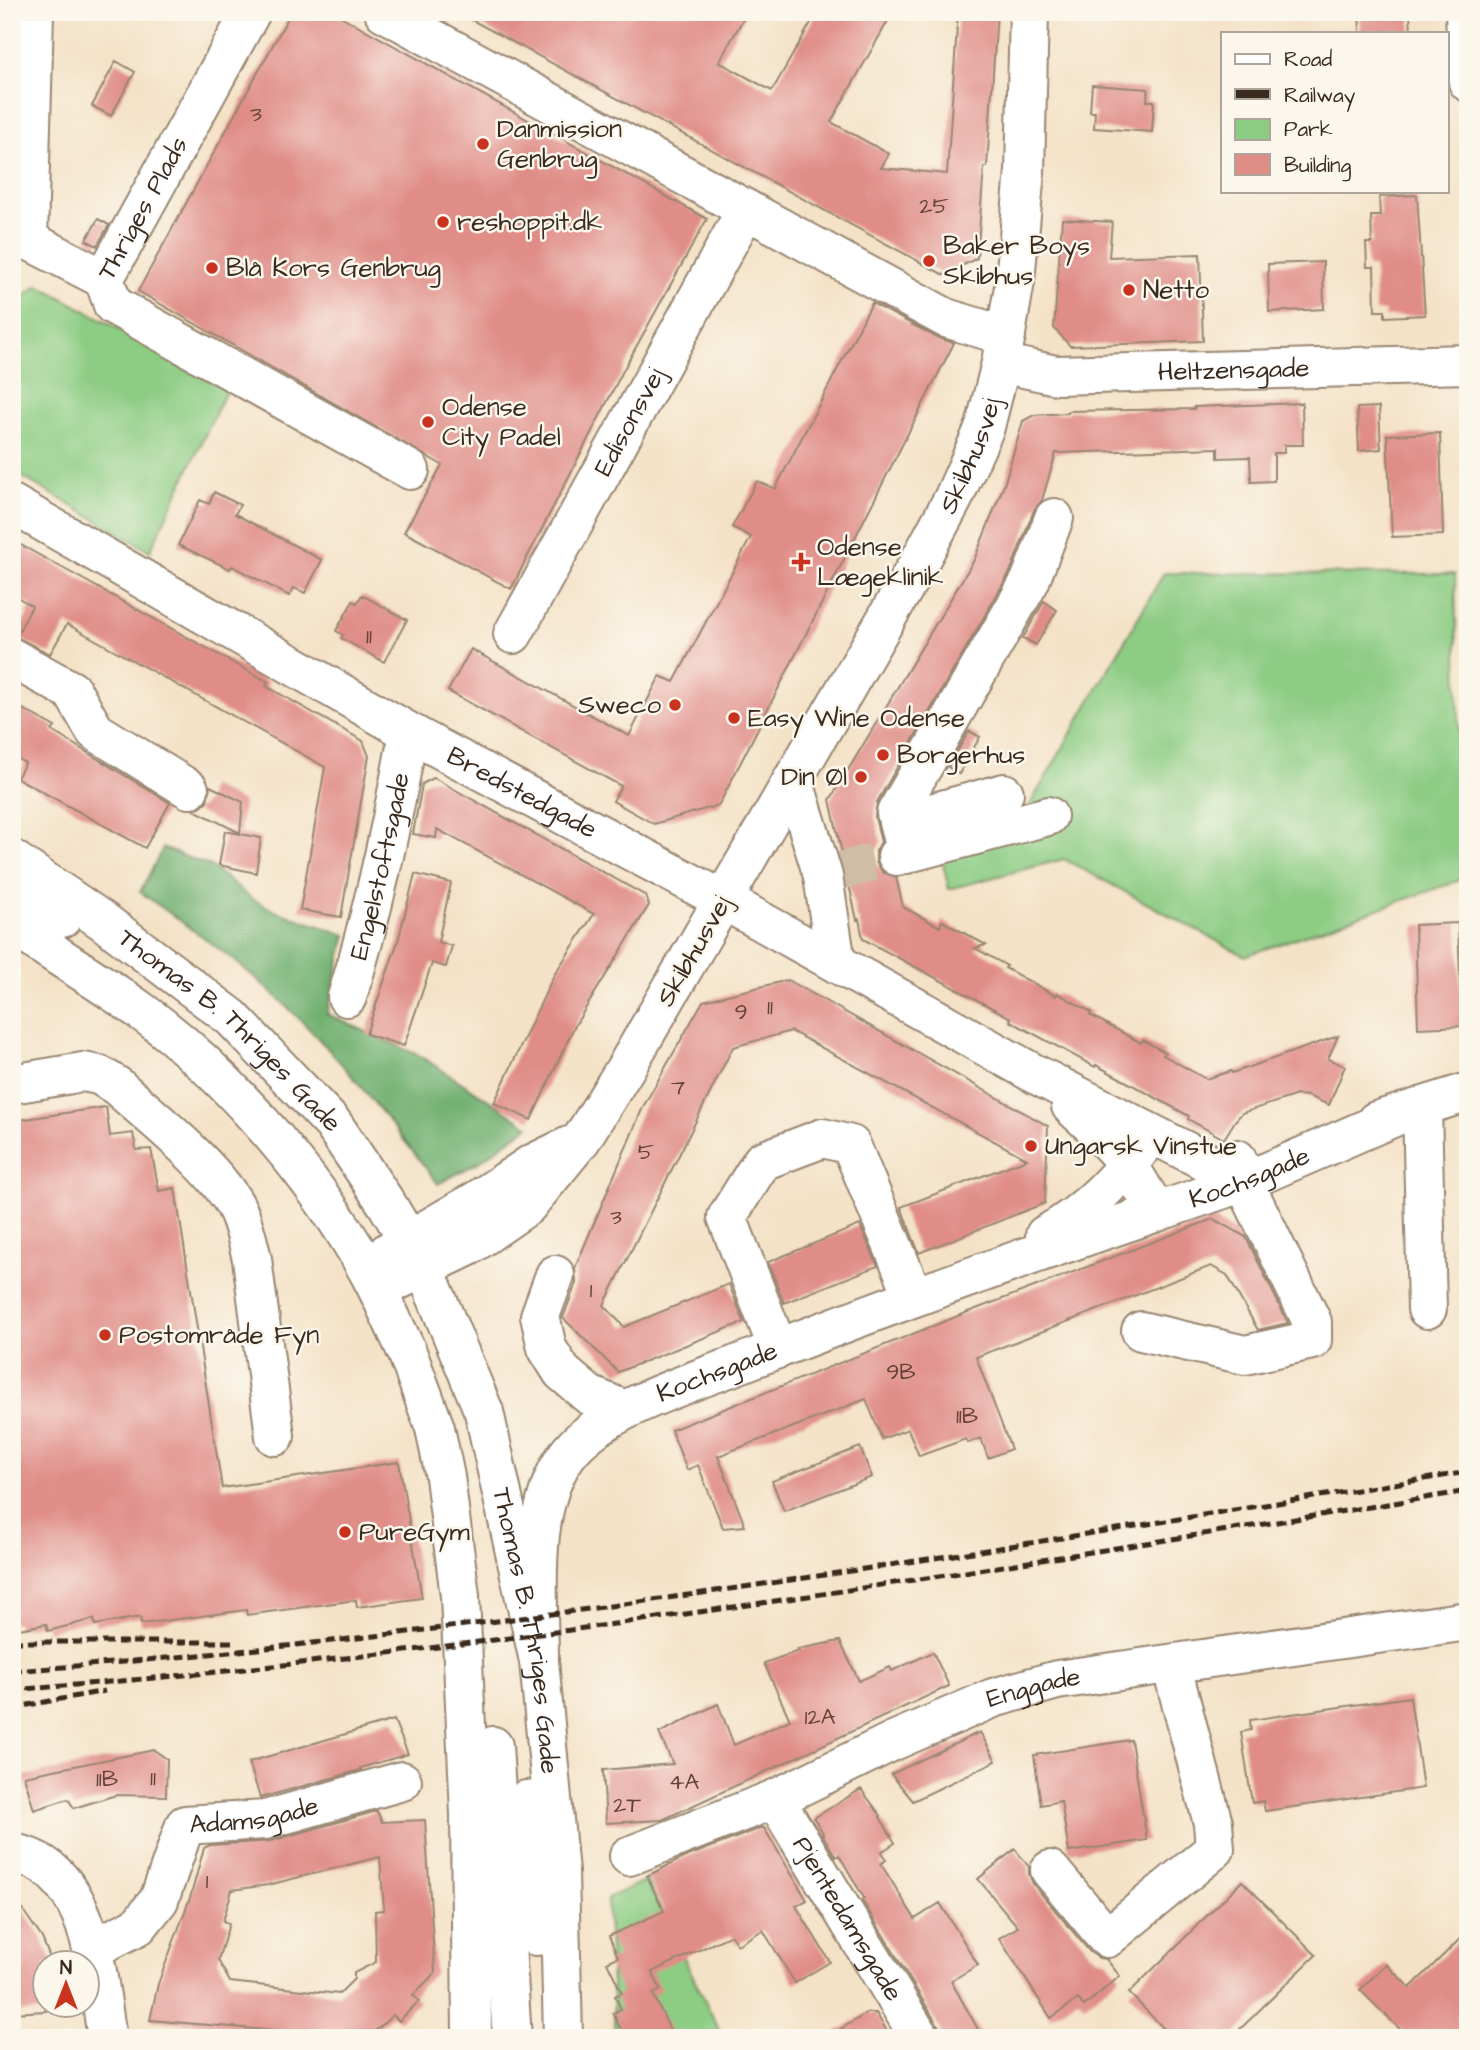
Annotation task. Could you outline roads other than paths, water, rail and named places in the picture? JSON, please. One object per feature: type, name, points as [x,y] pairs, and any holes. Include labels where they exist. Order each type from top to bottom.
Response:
[{"type":"street","name":"Thriges Plads","points":[[34,12],[28,240],[104,279],[251,12]]},
{"type":"street","points":[[384,12],[1003,349]]},
{"type":"street","name":"Skibhusvej","points":[[416,1254],[476,1201],[530,1165],[581,1140],[625,1069],[953,499],[985,427],[1015,281],[1025,171],[1029,12]]},
{"type":"street","points":[[1465,12],[1468,82]]},
{"type":"street","name":"Edisonsvej","points":[[513,634],[747,210]]},
{"type":"street","points":[[104,279],[113,305],[410,470]]},
{"type":"street","name":"Heltzensgade","points":[[1003,349],[1056,375],[1468,364]]},
{"type":"street","name":"Bredstedgade","points":[[12,504],[414,735],[723,900],[1035,1074],[1224,1175]]},
{"type":"street","points":[[900,844],[896,813],[1030,581],[1054,518]]},
{"type":"street","points":[[12,658],[72,691],[95,731],[189,789]]},
{"type":"street","name":"Engelstoftsgade","points":[[347,997],[381,871],[404,751],[414,735]]},
{"type":"street","points":[[793,779],[830,874],[836,963]]},
{"type":"street","points":[[900,844],[1004,793]]},
{"type":"street","points":[[900,844],[1048,816]]},
{"type":"street","name":"Thomas B. Thriges Gade","points":[[12,859],[103,921],[232,1018],[333,1124],[416,1254],[484,1412],[509,1515],[539,1661],[559,1872],[563,2038]]},
{"type":"street","points":[[12,892],[52,918],[103,921]]},
{"type":"street","name":"Thomas B. Thriges Gade","points":[[12,924],[57,957],[141,1011],[197,1057],[246,1106],[301,1172],[372,1278],[407,1352],[435,1428],[445,1478],[460,1597],[470,1814],[472,2038]]},
{"type":"street","points":[[12,1084],[83,1072],[99,1075],[117,1086],[210,1172],[224,1190],[237,1210],[246,1232],[252,1259],[275,1436]]},
{"type":"street","name":"Bredstedgade","points":[[1035,1074],[1096,1129],[1128,1164],[1157,1212]]},
{"type":"street","name":"Kochsgade","points":[[555,1275],[540,1315],[547,1348],[562,1372],[589,1395],[625,1410],[976,1273],[1157,1212],[1224,1175],[1468,1091]]},
{"type":"street","points":[[1412,1111],[1427,1310]]},
{"type":"street","name":"Kochsgade","points":[[976,1273],[1085,1210],[1107,1190],[1153,1135]]},
{"type":"street","points":[[778,1349],[727,1217],[762,1161],[823,1138],[851,1145],[914,1297]]},
{"type":"street","points":[[1141,1331],[1245,1355],[1312,1340],[1312,1322],[1224,1175]]},
{"type":"street","points":[[372,1278],[416,1254]]},
{"type":"street","points":[[539,1661],[538,1582],[542,1518],[547,1496],[555,1474],[583,1437],[625,1410]]},
{"type":"street","points":[[445,1478],[483,1595],[512,2038]]},
{"type":"street","points":[[509,1515],[510,1591],[538,1962],[540,2038]]},
{"type":"street","name":"Enggade","points":[[629,1856],[775,1800],[891,1742],[993,1698],[1057,1680],[1468,1621]]},
{"type":"street","points":[[1050,1870],[1107,1938],[1215,1849],[1213,1823],[1171,1664]]},
{"type":"street","name":"Adamsgade","points":[[94,1948],[138,1926],[159,1900],[185,1825],[265,1821],[402,1781]]},
{"type":"street","name":"Pjentedamsgade","points":[[775,1800],[920,2038]]},
{"type":"street","points":[[12,1853],[23,1855],[50,1869],[71,1893],[84,1921],[92,1948]]},
{"type":"street","points":[[471,1884],[490,1954],[493,2038]]},
{"type":"street","points":[[102,2008],[107,2038]]},
{"type":"tunnel","points":[[836,872],[897,856]]},
{"type":"railway","points":[[12,1671],[378,1636],[560,1613],[924,1560],[1468,1472]]},
{"type":"railway","points":[[12,1690],[195,1674],[560,1631],[924,1578],[1468,1491]]},
{"type":"railway","points":[[12,1642],[233,1642]]},
{"type":"railway","points":[[12,1708],[105,1691]]},
{"type":"place","name":"Danmission Genbrug","points":[[483,144]]},
{"type":"place","name":"reshoppit.dk","points":[[443,222]]},
{"type":"place","name":"Baker Boys Skibhus","points":[[929,261]]},
{"type":"place","name":"Blå Kors Genbrug","points":[[212,268]]},
{"type":"place","name":"Netto","points":[[1129,290]]},
{"type":"place","name":"Odense City Padel","points":[[428,422]]},
{"type":"place","name":"Odense Lægeklinik","points":[[801,562]]},
{"type":"place","name":"Sweco","points":[[675,705]]},
{"type":"place","name":"Easy Wine Odense","points":[[734,718]]},
{"type":"place","name":"Borgerhus","points":[[883,755]]},
{"type":"place","name":"Din Øl","points":[[861,777]]},
{"type":"place","name":"Ungarsk Vinstue","points":[[1031,1146]]},
{"type":"place","name":"Postområde Fyn","points":[[105,1335]]},
{"type":"place","name":"PureGym","points":[[345,1532]]}]
